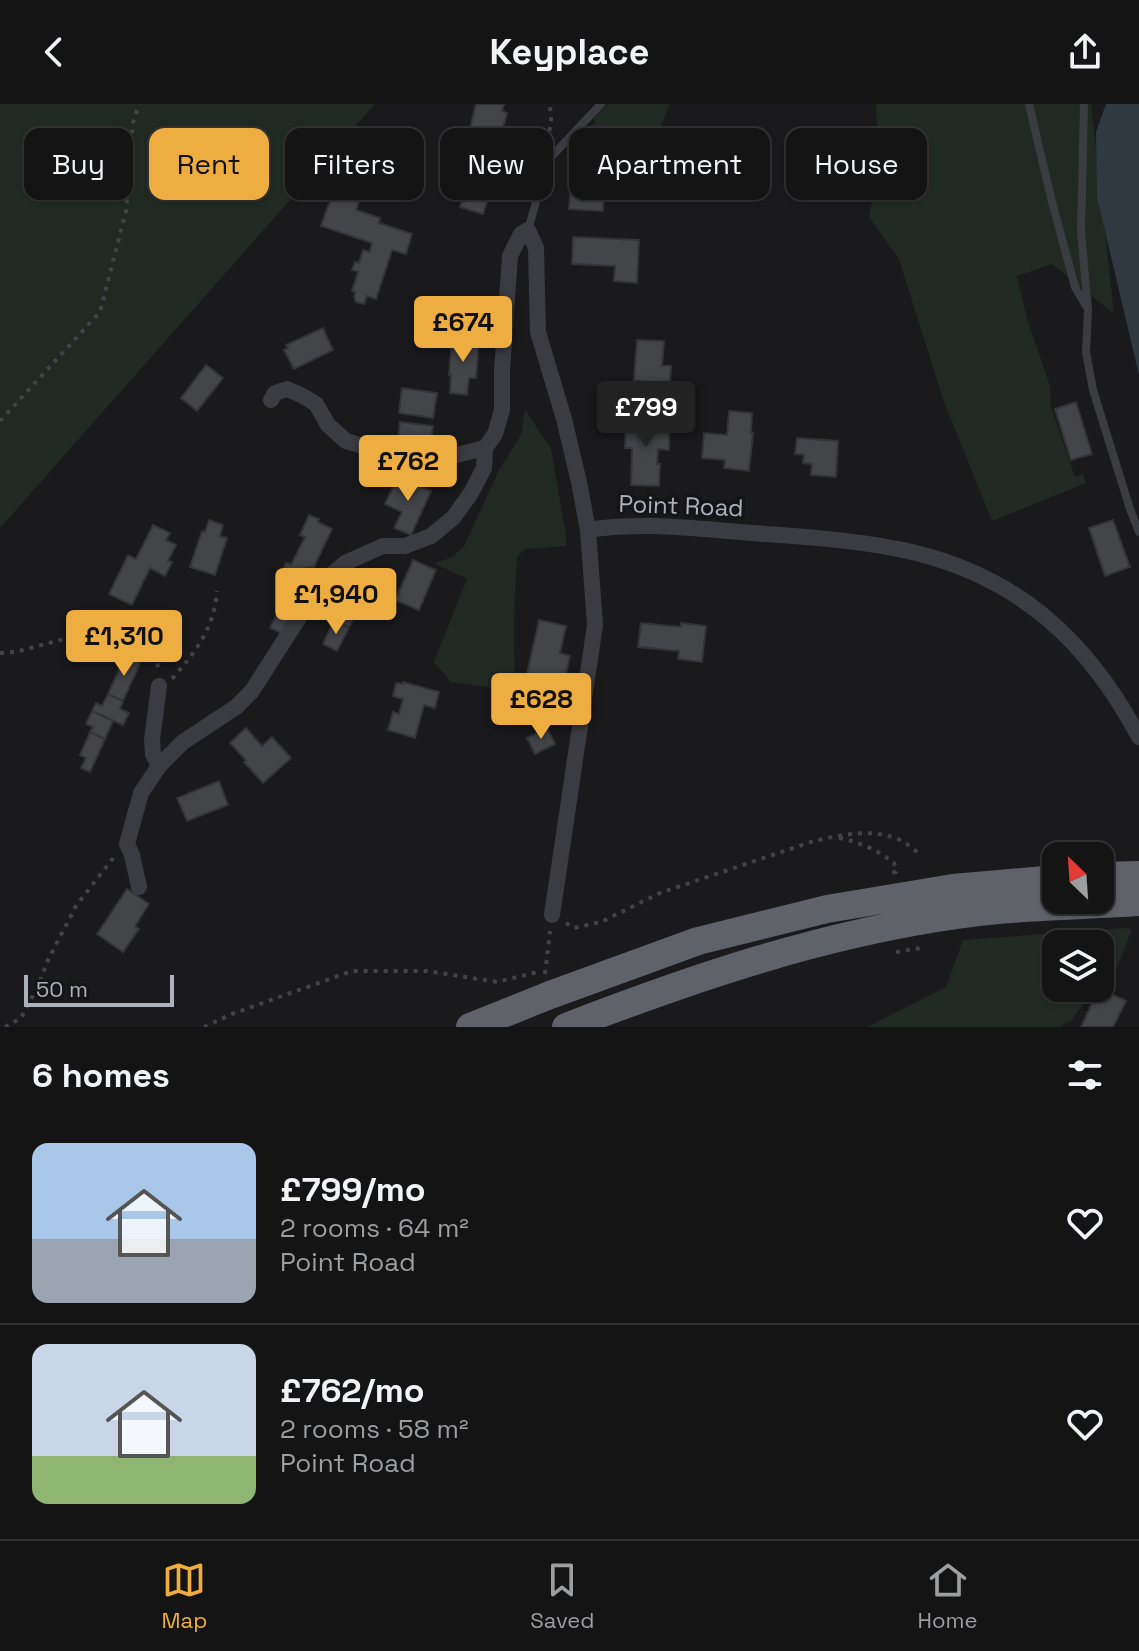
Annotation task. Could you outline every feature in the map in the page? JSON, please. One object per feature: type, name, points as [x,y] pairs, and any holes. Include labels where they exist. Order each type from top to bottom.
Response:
[{"type":"highway","points":[[1114,876],[1139,875]]},
{"type":"highway","points":[[566,1027],[708,975],[955,901],[1042,882]]},
{"type":"highway","points":[[470,1027],[698,941],[827,909],[955,901],[1139,902]]},
{"type":"street","points":[[139,887],[127,844],[141,793],[159,766],[183,742],[236,707],[252,691],[325,580],[345,563],[383,546],[405,546],[431,536],[453,518],[471,493],[484,468],[485,448],[495,434],[502,410],[510,256],[521,234],[528,230]]},
{"type":"street","name":"Point Road","points":[[528,230],[536,248],[538,332],[564,419],[588,530],[639,525],[784,535],[873,544],[954,565],[998,586],[1057,626],[1079,648],[1104,681],[1139,737]]},
{"type":"street","points":[[271,400],[275,393],[287,389],[301,395],[316,404],[328,425],[346,441],[380,451],[418,458],[448,457],[485,448]]},
{"type":"street","points":[[552,914],[595,625],[588,530]]},
{"type":"street","points":[[159,686],[152,740],[153,754],[159,766]]},
{"type":"lane","points":[[528,230],[536,202],[536,173],[601,104]]},
{"type":"lane","points":[[1029,104],[1075,287],[1088,310]]},
{"type":"lane","points":[[1084,104],[1081,231],[1088,310],[1086,352],[1093,390],[1139,532]]},
{"type":"path","points":[[0,421],[100,312],[126,211],[133,123],[139,104]]},
{"type":"path","points":[[0,653],[87,633],[148,627],[156,637],[159,686],[162,687],[173,679],[202,642],[216,605],[217,591]]},
{"type":"path","points":[[204,1027],[352,971],[427,971],[497,982],[544,971],[552,914],[574,928],[601,922],[660,893],[814,841],[853,834],[878,834],[900,839],[920,854]]},
{"type":"path","points":[[833,837],[856,841],[885,855],[894,863],[896,872]]},
{"type":"path","points":[[5,1027],[21,1018],[76,906],[109,862],[127,844]]},
{"type":"path","points":[[894,952],[921,948]]},
{"type":"shaded area","points":[[0,104],[375,104],[354,128],[285,128],[285,200],[290,200],[0,528]]},
{"type":"shaded area","points":[[607,104],[670,104],[660,128],[587,128],[595,123],[594,118]]},
{"type":"shaded area","points":[[876,104],[1091,104],[1114,314],[1052,264],[1017,276],[1028,322],[1050,386],[1051,407],[1075,477],[1083,474],[1086,483],[992,521],[943,399],[899,259],[869,217],[872,200],[927,200],[927,128],[877,128]]},
{"type":"shaded area","points":[[1106,104],[1139,104],[1139,375],[1097,197],[1096,132]]},
{"type":"shaded area","points":[[569,138],[569,147],[556,146]]},
{"type":"shaded area","points":[[525,410],[551,449],[566,546],[525,549],[517,557],[515,691],[451,682],[434,662],[467,579],[434,563],[453,557],[464,546],[499,470],[521,435]]},
{"type":"shaded area","points":[[1132,929],[1114,976],[1114,930],[1098,930]]},
{"type":"shaded area","points":[[1042,934],[1042,1002],[1085,1002],[1070,1022],[1061,1027],[867,1027],[946,987],[963,940]]},
{"type":"building","points":[[476,104],[504,104],[502,111],[507,113],[503,128],[470,128]]},
{"type":"building","points":[[330,200],[359,200],[356,210],[380,218],[379,223],[412,234],[406,254],[392,250],[376,299],[367,296],[364,304],[356,302],[355,292],[352,291],[358,272],[352,270],[355,262],[359,263],[363,250],[370,252],[372,243],[321,226]]},
{"type":"building","points":[[462,200],[488,200],[483,214],[460,207]]},
{"type":"building","points":[[570,200],[603,200],[603,211],[569,209]]},
{"type":"building","points":[[573,237],[639,240],[637,283],[614,281],[615,266],[572,264]]},
{"type":"building","points":[[323,328],[333,350],[294,369],[284,350],[288,348],[286,345]]},
{"type":"building","points":[[452,338],[479,340],[476,378],[469,378],[467,395],[450,393]]},
{"type":"building","points":[[637,340],[664,341],[662,366],[671,366],[670,383],[634,381]]},
{"type":"building","points":[[206,365],[223,378],[197,411],[181,398]]},
{"type":"building","points":[[402,388],[437,393],[433,418],[399,413]]},
{"type":"building","points":[[1076,402],[1092,454],[1071,460],[1055,409]]},
{"type":"building","points":[[729,411],[752,413],[749,471],[724,468],[725,460],[702,458],[704,433],[727,435]]},
{"type":"building","points":[[626,420],[670,421],[669,450],[658,449],[659,486],[631,485],[632,448],[625,448]]},
{"type":"building","points":[[400,422],[433,426],[429,453],[397,449]]},
{"type":"building","points":[[797,438],[838,441],[836,477],[811,475],[812,464],[803,463],[804,455],[795,454]]},
{"type":"building","points":[[398,476],[431,491],[411,535],[394,528],[402,512],[385,504]]},
{"type":"building","points":[[309,515],[332,529],[314,567],[306,568],[300,580],[282,572],[286,563],[291,565],[305,537],[300,535]]},
{"type":"building","points":[[209,520],[223,525],[220,536],[227,538],[215,575],[190,567]]},
{"type":"building","points":[[1113,520],[1130,567],[1105,576],[1089,528]]},
{"type":"building","points":[[153,525],[170,533],[166,540],[176,545],[168,561],[172,562],[165,576],[150,568],[132,605],[109,594],[128,555],[136,559]]},
{"type":"building","points":[[413,560],[436,570],[419,610],[395,600]]},
{"type":"building","points":[[349,590],[364,597],[349,628],[334,620]]},
{"type":"building","points":[[288,591],[301,598],[284,634],[270,628]]},
{"type":"building","points":[[334,620],[349,628],[337,651],[323,644]]},
{"type":"building","points":[[539,620],[566,626],[560,653],[570,656],[564,682],[527,674]]},
{"type":"building","points":[[641,623],[706,626],[702,662],[678,659],[679,651],[638,647]]},
{"type":"building","points":[[126,654],[141,661],[123,701],[108,694]]},
{"type":"building","points":[[403,682],[439,692],[435,708],[424,705],[415,738],[388,730],[393,712],[399,714],[403,699],[393,696],[396,683]]},
{"type":"building","points":[[108,694],[123,701],[120,709],[129,713],[123,725],[92,711],[96,703],[102,706]]},
{"type":"building","points":[[92,711],[113,721],[105,739],[90,732],[93,727],[86,724]]},
{"type":"building","points":[[246,728],[262,746],[272,737],[291,758],[263,783],[230,743]]},
{"type":"building","points":[[547,728],[555,744],[535,754],[527,738]]},
{"type":"building","points":[[90,732],[105,739],[90,772],[81,768],[86,758],[80,755]]},
{"type":"building","points":[[219,781],[228,805],[187,821],[177,798]]},
{"type":"building","points":[[127,889],[149,904],[135,926],[139,929],[123,952],[97,934]]},
{"type":"building","points":[[1114,995],[1126,1001],[1113,1027],[1081,1027],[1093,1002],[1114,1002]]}]
